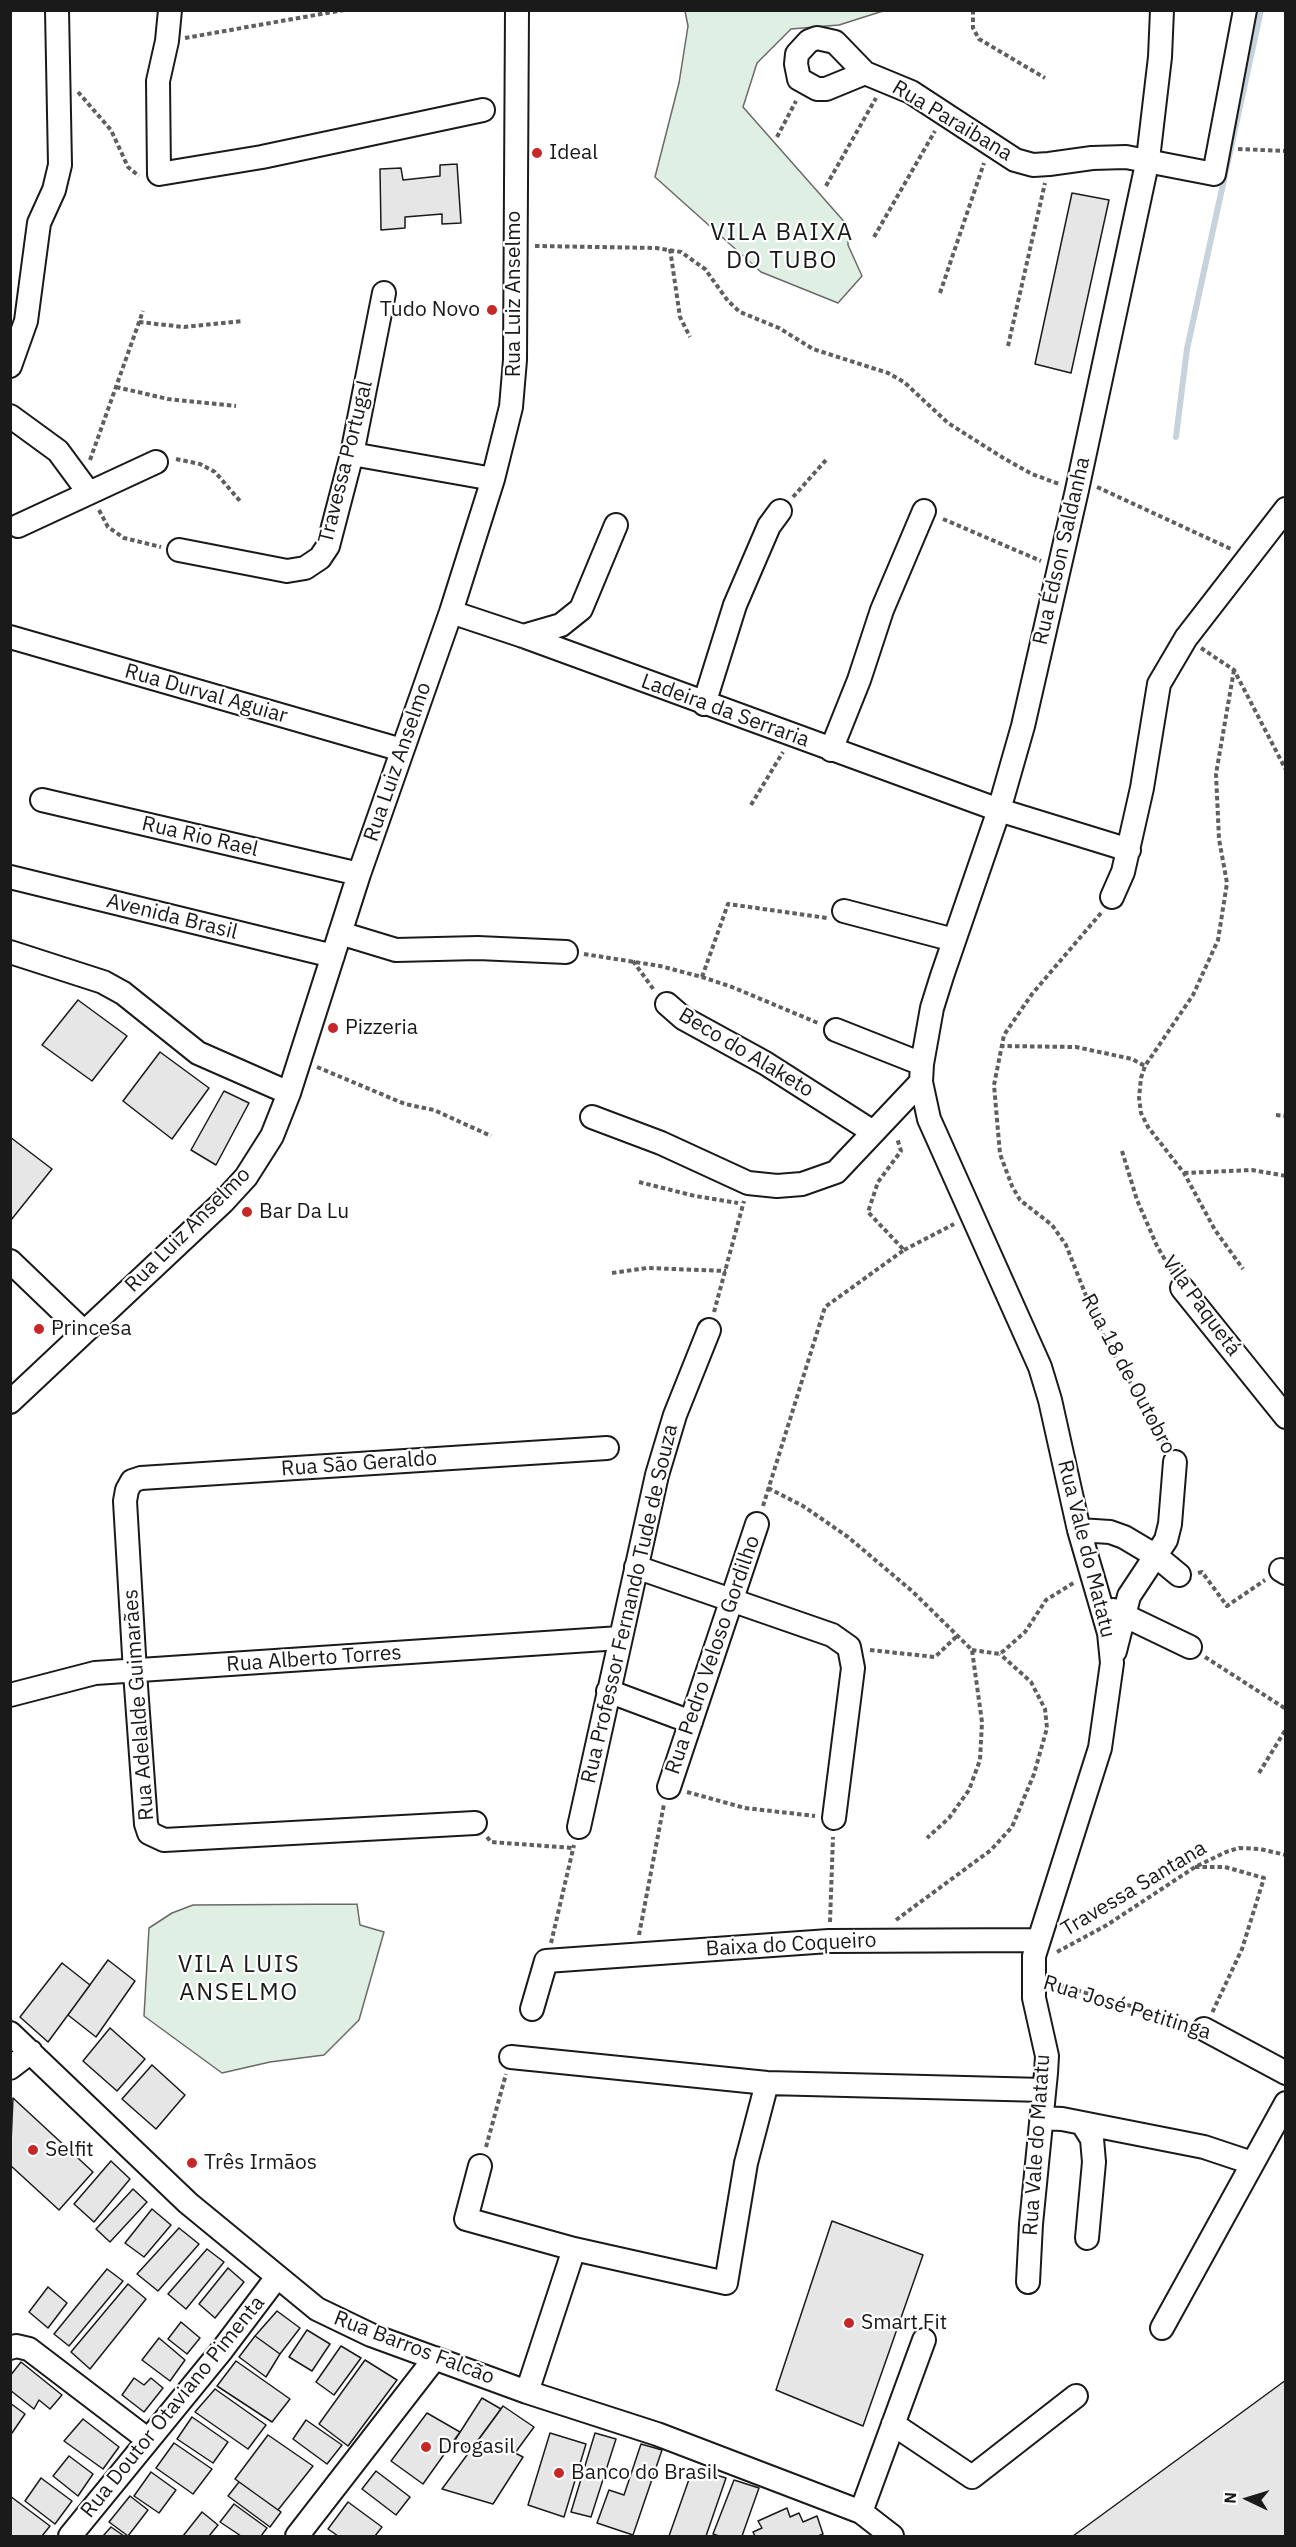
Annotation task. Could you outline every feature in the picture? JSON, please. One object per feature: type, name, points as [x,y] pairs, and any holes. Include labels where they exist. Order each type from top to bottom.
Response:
[{"type":"street","points":[[10,366],[26,321],[39,223],[54,190],[60,165],[57,10]]},
{"type":"street","points":[[170,10],[167,41],[158,81],[159,174],[262,157],[483,110]]},
{"type":"street","name":"Rua Luiz Anselmo","points":[[10,1402],[223,1202],[246,1177],[272,1136],[288,1093],[358,874],[451,612],[493,479],[511,407],[514,377],[517,10]]},
{"type":"street","name":"Rua Édson Saldanha","points":[[922,1073],[932,1008],[999,810],[1023,726],[1078,485],[1148,159],[1160,57],[1162,10]]},
{"type":"street","name":"Rua Paraibana","points":[[806,84],[797,72],[797,54],[809,41],[817,38],[835,42],[875,77],[911,92],[1015,160],[1033,165],[1109,156],[1148,159],[1214,174],[1245,10]]},
{"type":"street","points":[[806,84],[826,90],[875,77]]},
{"type":"street","name":"Travessa Portugal","points":[[179,550],[268,570],[287,571],[305,567],[320,558],[328,546],[352,454],[384,293]]},
{"type":"street","points":[[10,416],[58,451],[85,487]]},
{"type":"street","points":[[352,454],[493,479]]},
{"type":"street","points":[[18,526],[85,487],[156,462]]},
{"type":"street","points":[[704,704],[735,605],[770,526],[780,511]]},
{"type":"street","points":[[831,750],[859,680],[882,610],[924,511]]},
{"type":"street","points":[[1112,897],[1129,850],[1159,684],[1186,638],[1248,557],[1282,521]]},
{"type":"street","points":[[524,636],[561,625],[581,609],[616,525]]},
{"type":"street","name":"Ladeira da Serraria","points":[[451,612],[524,636],[704,704],[999,810],[1129,850]]},
{"type":"street","name":"Rua Durval Aguiar","points":[[10,638],[402,750]]},
{"type":"street","name":"Rua Rio Rael","points":[[42,800],[358,874]]},
{"type":"street","name":"Avenida Brasil","points":[[10,877],[333,956]]},
{"type":"street","points":[[844,911],[954,940]]},
{"type":"street","points":[[340,933],[396,950],[478,948],[566,952]]},
{"type":"street","points":[[10,952],[103,982],[123,993],[198,1053],[288,1093]]},
{"type":"street","name":"Beco do Alaketo","points":[[667,1004],[683,1018],[765,1063],[873,1132]]},
{"type":"street","points":[[592,1117],[746,1193],[823,1178],[836,1172],[889,1114],[922,1073],[836,1030]]},
{"type":"street","name":"Rua Vale do Matatu","points":[[922,1073],[929,1119],[1040,1367],[1050,1400],[1079,1530],[1109,1633],[1112,1663],[1100,1748],[1034,1958],[1047,2056],[1028,2282]]},
{"type":"street","points":[[10,1262],[84,1332]]},
{"type":"street","name":"Vila Paquetá","points":[[1182,1288],[1286,1417]]},
{"type":"street","name":"Rua Professor Fernando Tude de Souza","points":[[576,1837],[660,1465],[675,1415],[709,1330]]},
{"type":"street","name":"Rua Sāo Geraldo","points":[[125,1501],[132,1481],[141,1478],[607,1448]]},
{"type":"street","points":[[1112,1663],[1129,1596],[1166,1540],[1170,1524],[1175,1462]]},
{"type":"street","name":"Rua Adelalde Guimarães","points":[[125,1501],[146,1824],[149,1833],[156,1838],[475,1823]]},
{"type":"street","name":"Rua Pedro Veloso Gordilho","points":[[669,1787],[757,1524]]},
{"type":"street","points":[[1079,1530],[1110,1532],[1156,1556],[1179,1575]]},
{"type":"street","points":[[636,1567],[832,1635],[851,1658],[834,1818]]},
{"type":"street","points":[[1102,1606],[1125,1614],[1190,1647]]},
{"type":"street","name":"Rua Alberto Torres","points":[[10,1695],[95,1674],[620,1638]]},
{"type":"street","points":[[608,1691],[691,1722]]},
{"type":"street","name":"Baixa do Coqueiro","points":[[546,1961],[829,1941],[876,1940],[1034,1958]]},
{"type":"street","points":[[532,2009],[546,1961]]},
{"type":"street","name":"Rua José Petitinga","points":[[1204,2029],[1286,2073]]},
{"type":"street","name":"Rua Barros Falcão","points":[[10,2033],[188,2203],[317,2309],[345,2324],[435,2358],[527,2392],[657,2434],[861,2512],[892,2536]]},
{"type":"street","points":[[10,2068],[31,2052]]},
{"type":"street","points":[[511,2057],[767,2083],[1044,2090]]},
{"type":"street","points":[[480,2166],[466,2219],[574,2249],[726,2283],[746,2163],[767,2083]]},
{"type":"street","points":[[1162,2328],[1286,2103]]},
{"type":"street","points":[[1041,2118],[1082,2123],[1204,2147],[1252,2163]]},
{"type":"street","points":[[1082,2123],[1092,2139],[1094,2162],[1087,2238]]},
{"type":"street","points":[[527,2392],[574,2249]]},
{"type":"street","name":"Rua Doutor Otaviano Pimenta","points":[[70,2536],[222,2350],[277,2277]]},
{"type":"street","points":[[861,2512],[924,2340]]},
{"type":"street","points":[[10,2348],[29,2349],[147,2439]]},
{"type":"street","points":[[297,2536],[435,2358]]},
{"type":"street","points":[[892,2424],[972,2477],[1076,2396]]},
{"type":"path","points":[[167,41],[344,10]]},
{"type":"path","points":[[973,10],[973,28],[979,39],[1045,78]]},
{"type":"path","points":[[59,61],[79,93],[111,130],[131,171],[138,176],[159,174]]},
{"type":"path","points":[[826,186],[875,77]]},
{"type":"path","points":[[777,137],[806,84]]},
{"type":"path","points":[[874,237],[944,113]]},
{"type":"path","points":[[940,293],[990,144]]},
{"type":"path","points":[[1242,149],[1286,151]]},
{"type":"path","points":[[1008,346],[1049,164]]},
{"type":"path","points":[[526,245],[670,249],[681,252],[705,269],[728,302],[740,312],[779,328],[813,349],[888,373],[904,382],[948,423],[1032,474],[1078,485],[1248,557]]},
{"type":"path","points":[[670,249],[680,317],[690,337]]},
{"type":"path","points":[[143,311],[116,387],[85,487],[108,527],[124,538],[179,550]]},
{"type":"path","points":[[139,322],[184,327],[243,321]]},
{"type":"path","points":[[116,387],[168,399],[236,405]]},
{"type":"path","points":[[156,462],[181,459],[200,464],[215,472],[240,501]]},
{"type":"path","points":[[780,511],[826,460]]},
{"type":"path","points":[[924,511],[1058,568]]},
{"type":"path","points":[[1186,638],[1234,670],[1286,770]]},
{"type":"path","points":[[1234,670],[1216,774],[1219,839],[1227,883],[1218,940],[1193,995],[1145,1066],[1140,1078],[1140,1105],[1145,1120],[1184,1173],[1215,1230],[1243,1269]]},
{"type":"path","points":[[751,805],[792,736]]},
{"type":"path","name":"Rua 18 de Outobro","points":[[1112,897],[1103,911],[1032,994],[1000,1046],[994,1085],[996,1127],[1000,1154],[1011,1186],[1033,1213],[1052,1225],[1066,1245],[1098,1326],[1175,1462]]},
{"type":"path","points":[[702,977],[728,903],[825,919],[844,911]]},
{"type":"path","points":[[566,952],[633,961],[702,977],[836,1030]]},
{"type":"path","name":"Beco do Alaketo","points":[[633,961],[649,985],[667,1004]]},
{"type":"path","points":[[1000,1046],[1076,1047],[1132,1059],[1145,1066]]},
{"type":"path","points":[[299,1060],[405,1104],[434,1110],[491,1136]]},
{"type":"path","points":[[889,1114],[901,1151],[878,1182],[868,1212],[904,1250]]},
{"type":"path","points":[[1276,1115],[1286,1116]]},
{"type":"path","name":"Vila Paquetá","points":[[1122,1151],[1137,1200],[1157,1246],[1182,1288]]},
{"type":"path","points":[[1184,1173],[1252,1170],[1286,1176]]},
{"type":"path","points":[[639,1182],[695,1196],[746,1193],[709,1330]]},
{"type":"path","points":[[757,1524],[825,1307],[904,1250],[971,1215]]},
{"type":"path","points":[[612,1273],[647,1268],[726,1271]]},
{"type":"path","points":[[768,1488],[803,1506],[848,1537],[912,1591],[972,1650],[1000,1654],[1031,1682],[1045,1709],[1047,1728],[1034,1774],[1012,1827],[991,1850],[895,1921],[876,1940]]},
{"type":"path","points":[[1179,1575],[1202,1572],[1227,1606],[1283,1571]]},
{"type":"path","points":[[1000,1654],[1025,1632],[1046,1600],[1092,1573]]},
{"type":"path","points":[[851,1658],[935,1657],[957,1636]]},
{"type":"path","points":[[1190,1647],[1286,1709]]},
{"type":"path","points":[[927,1838],[949,1818],[969,1790],[981,1760],[982,1722],[972,1650]]},
{"type":"path","points":[[1259,1773],[1286,1729]]},
{"type":"path","points":[[637,1954],[648,1881],[669,1787],[745,1808],[834,1818],[829,1941]]},
{"type":"path","points":[[475,1823],[491,1842],[576,1837],[546,1961]]},
{"type":"path","name":"Travessa Santana","points":[[1034,1958],[1057,1953],[1073,1945],[1196,1867],[1226,1852],[1239,1848],[1286,1855]]},
{"type":"path","points":[[1196,1867],[1225,1867],[1264,1878],[1242,1949],[1204,2029]]},
{"type":"path","name":"Rua José Petitinga","points":[[1034,1958],[1150,2011],[1204,2029]]},
{"type":"path","points":[[480,2166],[511,2057]]},
{"type":"green space","points":[[685,11],[883,11],[839,25],[791,29],[757,63],[743,107],[848,226],[848,245],[862,276],[838,303],[761,272],[655,177],[679,83],[688,26]]},
{"type":"green space","points":[[357,1904],[360,1925],[384,1932],[359,2020],[324,2055],[270,2062],[222,2073],[144,2016],[149,1928],[172,1913],[193,1905]]},
{"type":"building","points":[[457,164],[461,223],[442,224],[442,214],[405,217],[405,228],[381,230],[380,169],[401,168],[403,180],[440,176],[440,165]]},
{"type":"building","points":[[1072,193],[1109,200],[1071,373],[1035,364]]},
{"type":"building","points":[[78,1000],[127,1036],[92,1081],[42,1045]]},
{"type":"building","points":[[160,1052],[209,1088],[172,1139],[123,1101]]},
{"type":"building","points":[[224,1091],[249,1103],[216,1165],[191,1150]]},
{"type":"building","points":[[10,1137],[52,1169],[11,1220],[10,1219]]},
{"type":"building","points":[[108,1960],[135,1981],[96,2037],[68,2015]]},
{"type":"building","points":[[62,1963],[90,1985],[48,2042],[20,2017]]},
{"type":"building","points":[[110,2028],[145,2059],[117,2091],[83,2061]]},
{"type":"building","points":[[152,2065],[185,2095],[156,2129],[122,2099]]},
{"type":"building","points":[[13,2098],[93,2172],[59,2210],[10,2165]]},
{"type":"building","points":[[111,2161],[130,2179],[94,2222],[74,2204]]},
{"type":"building","points":[[133,2189],[147,2202],[110,2242],[96,2229]]},
{"type":"building","points":[[152,2209],[171,2225],[144,2257],[125,2243]]},
{"type":"building","name":"Smart Fit","points":[[832,2221],[923,2255],[863,2426],[776,2390]]},
{"type":"building","points":[[179,2228],[199,2244],[158,2291],[137,2274]]},
{"type":"building","points":[[207,2249],[224,2262],[186,2309],[168,2294]]},
{"type":"building","points":[[228,2268],[244,2282],[215,2318],[199,2304]]},
{"type":"building","points":[[107,2269],[123,2281],[69,2346],[54,2334]]},
{"type":"building","points":[[128,2284],[146,2299],[90,2369],[71,2352]]},
{"type":"building","points":[[48,2287],[67,2303],[48,2328],[29,2312]]},
{"type":"building","points":[[277,2311],[300,2328],[280,2354],[255,2336]]},
{"type":"building","points":[[181,2322],[200,2338],[187,2354],[168,2339]]},
{"type":"building","points":[[307,2330],[330,2344],[312,2371],[289,2357]]},
{"type":"building","points":[[255,2336],[280,2354],[266,2377],[239,2357]]},
{"type":"building","points":[[159,2338],[185,2360],[170,2381],[142,2360]]},
{"type":"building","points":[[341,2346],[361,2358],[334,2395],[316,2382]]},
{"type":"building","points":[[365,2360],[397,2380],[348,2446],[319,2424]]},
{"type":"building","points":[[236,2361],[290,2399],[272,2422],[217,2386]]},
{"type":"building","points":[[21,2362],[62,2395],[50,2409],[39,2400],[34,2409],[10,2390],[10,2376]]},
{"type":"building","points":[[134,2378],[144,2385],[151,2378],[163,2388],[144,2412],[122,2395]]},
{"type":"building","points":[[1286,2380],[1286,2536],[1073,2536]]},
{"type":"building","points":[[215,2389],[266,2425],[248,2449],[195,2412]]},
{"type":"building","points":[[482,2398],[501,2409],[471,2450],[455,2440]]},
{"type":"building","points":[[10,2403],[25,2414],[12,2433],[10,2432]]},
{"type":"building","points":[[503,2406],[534,2427],[515,2453],[523,2457],[493,2504],[442,2489]]},
{"type":"building","name":"Drogasil","points":[[427,2413],[460,2432],[423,2484],[391,2461]]},
{"type":"building","points":[[192,2417],[228,2442],[213,2463],[177,2439]]},
{"type":"building","points":[[83,2419],[119,2447],[103,2469],[64,2441]]},
{"type":"building","points":[[306,2420],[342,2445],[327,2464],[293,2439]]},
{"type":"building","points":[[550,2433],[586,2444],[564,2517],[528,2505]]},
{"type":"building","points":[[595,2433],[616,2439],[591,2517],[571,2512]]},
{"type":"building","points":[[268,2435],[313,2466],[278,2510],[235,2479]]},
{"type":"building","points":[[174,2443],[212,2469],[193,2494],[156,2468]]},
{"type":"building","points":[[641,2444],[662,2450],[633,2535],[597,2523],[609,2490],[624,2495]]},
{"type":"building","points":[[69,2456],[93,2474],[78,2496],[53,2476]]},
{"type":"building","points":[[693,2468],[726,2478],[706,2536],[669,2536]]},
{"type":"building","points":[[376,2471],[410,2497],[396,2515],[362,2489]]},
{"type":"building","points":[[151,2472],[176,2490],[159,2513],[134,2496]]},
{"type":"building","points":[[41,2478],[72,2501],[55,2524],[25,2501]]},
{"type":"building","points":[[734,2480],[759,2488],[742,2536],[719,2536],[713,2534]]},
{"type":"building","points":[[239,2482],[281,2512],[270,2527],[228,2496]]},
{"type":"building","points":[[10,2496],[50,2526],[42,2536],[10,2536]]},
{"type":"building","points":[[130,2496],[148,2510],[128,2536],[109,2522]]},
{"type":"building","points":[[348,2502],[382,2527],[375,2536],[338,2536],[328,2529]]},
{"type":"building","points":[[234,2504],[267,2528],[261,2536],[241,2536],[220,2522]]},
{"type":"building","points":[[787,2508],[790,2517],[799,2513],[803,2522],[817,2516],[823,2534],[818,2536],[755,2536],[753,2532],[762,2528],[758,2521]]},
{"type":"building","points":[[202,2512],[218,2525],[209,2536],[183,2536]]},
{"type":"building","points":[[111,2527],[124,2536],[103,2536]]},
{"type":"waterway","points":[[1176,437],[1187,349],[1261,10]]},
{"type":"place","name":"Ideal","points":[[537,153]]},
{"type":"place","name":"Tudo Novo","points":[[492,310]]},
{"type":"place","name":"Pizzeria","points":[[333,1028]]},
{"type":"place","name":"Bar Da Lu","points":[[247,1212]]},
{"type":"place","name":"Princesa","points":[[39,1329]]},
{"type":"place","name":"Selfit","points":[[33,2150]]},
{"type":"place","name":"Três Irmãos","points":[[192,2163]]},
{"type":"place","name":"Smart Fit","points":[[849,2323]]},
{"type":"place","name":"Drogasil","points":[[426,2447]]},
{"type":"place","name":"Banco do Brasil","points":[[559,2473]]},
{"type":"district","name":"VILA BAIXA DO TUBO","points":[[782,247]]},
{"type":"district","name":"VILA LUIS ANSELMO","points":[[239,1979]]}]
